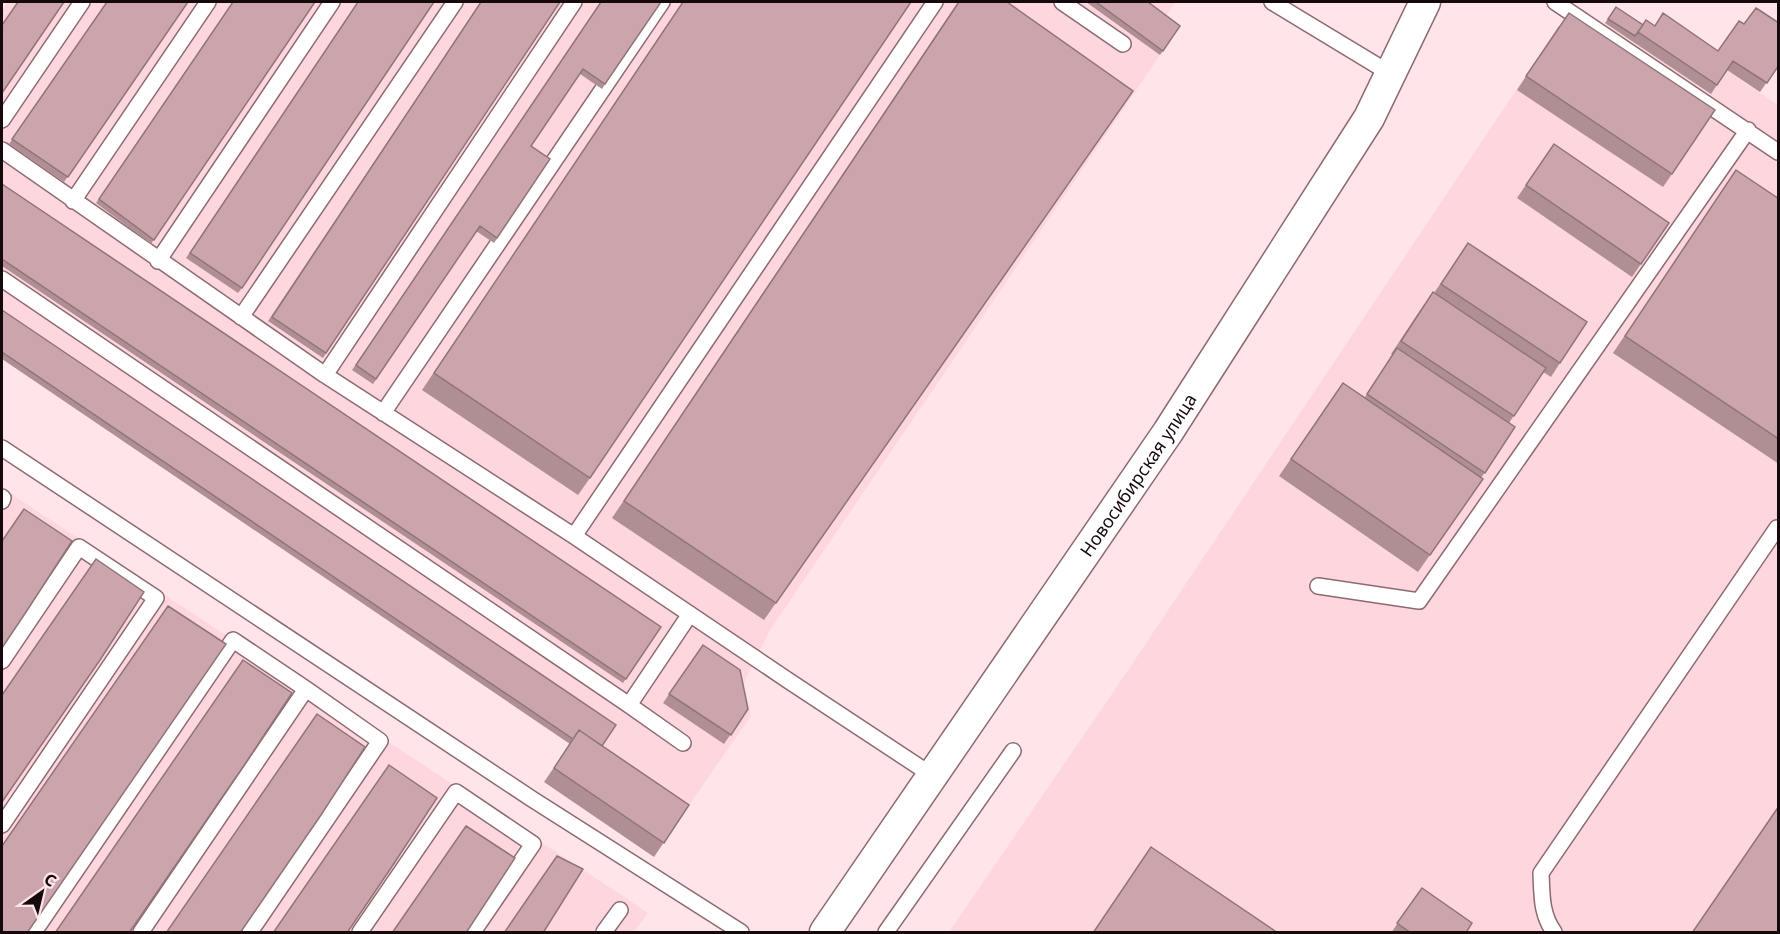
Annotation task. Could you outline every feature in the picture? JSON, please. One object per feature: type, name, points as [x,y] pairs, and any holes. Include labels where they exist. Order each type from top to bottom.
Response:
[{"type":"street","name":"Новосибирская улица","points":[[825,933],[1168,432],[1369,118],[1425,2]]},
{"type":"lane","points":[[2,120],[82,2]]},
{"type":"lane","points":[[73,201],[208,2]]},
{"type":"lane","points":[[158,261],[332,2]]},
{"type":"lane","points":[[241,317],[455,2]]},
{"type":"lane","points":[[325,375],[574,2]]},
{"type":"lane","points":[[382,413],[662,2]]},
{"type":"lane","points":[[574,536],[934,2]]},
{"type":"lane","points":[[1062,2],[1123,44]]},
{"type":"lane","points":[[1272,2],[1391,74]]},
{"type":"lane","points":[[1555,2],[1779,152]]},
{"type":"lane","points":[[1318,586],[1419,601],[1748,130]]},
{"type":"lane","points":[[2,150],[158,261],[325,375],[574,536],[933,776]]},
{"type":"lane","points":[[2,279],[683,743]]},
{"type":"lane","points":[[2,448],[532,799],[741,933]]},
{"type":"lane","points":[[1554,933],[1542,904],[1541,873],[1779,528]]},
{"type":"lane","points":[[2,661],[79,547],[156,598],[2,825]]},
{"type":"lane","points":[[629,705],[690,614]]},
{"type":"lane","points":[[34,933],[233,640],[380,741],[250,933]]},
{"type":"lane","points":[[141,933],[306,689]]},
{"type":"lane","points":[[886,933],[1012,751]]},
{"type":"lane","points":[[360,933],[456,792],[533,844],[472,933]]},
{"type":"lane","points":[[604,933],[620,910]]},
{"type":"shaded area","points":[[8,2],[1175,2],[1163,21],[1177,30],[770,630],[744,683],[751,716],[680,818],[2,359],[2,11]]},
{"type":"shaded area","points":[[1613,12],[1648,35],[1656,23],[1778,105],[1778,932],[949,932],[1118,685],[1559,26],[1589,46]]},
{"type":"shaded area","points":[[2,488],[648,913],[634,932],[2,932]]},
{"type":"building","points":[[18,2],[64,2],[2,93],[2,25]]},
{"type":"building","points":[[107,2],[188,2],[68,177],[12,139]]},
{"type":"building","points":[[233,2],[315,2],[154,240],[99,199]]},
{"type":"building","points":[[358,2],[434,2],[242,288],[190,253]]},
{"type":"building","points":[[481,2],[560,2],[326,353],[272,317]]},
{"type":"building","points":[[601,2],[661,2],[605,84],[583,69],[531,146],[550,159],[497,238],[480,226],[376,379],[356,365]]},
{"type":"building","points":[[683,2],[911,2],[590,478],[434,373]]},
{"type":"building","points":[[959,2],[1007,2],[1133,91],[776,603],[624,501]]},
{"type":"building","points":[[1096,2],[1148,2],[1180,26],[1163,51]]},
{"type":"building","points":[[1616,7],[1643,25],[1635,36],[1608,19]]},
{"type":"building","points":[[1756,8],[1779,23],[1779,65],[1767,83],[1733,61],[1717,85],[1638,32],[1646,20],[1655,26],[1663,13],[1718,51],[1739,21],[1744,24]]},
{"type":"building","points":[[1569,13],[1715,110],[1672,174],[1526,76]]},
{"type":"building","points":[[1554,144],[1669,223],[1641,264],[1526,185]]},
{"type":"building","points":[[1736,170],[1779,199],[1779,439],[1625,336]]},
{"type":"building","points":[[2,184],[661,627],[626,679],[2,259]]},
{"type":"building","points":[[1468,243],[1587,322],[1560,363],[1441,284]]},
{"type":"building","points":[[1433,292],[1546,368],[1514,416],[1401,341]]},
{"type":"building","points":[[2,310],[616,725],[602,746],[579,730],[573,739],[2,352]]},
{"type":"building","points":[[1397,348],[1515,427],[1485,473],[1367,394]]},
{"type":"building","points":[[1343,383],[1483,479],[1430,555],[1291,459]]},
{"type":"building","points":[[24,509],[72,541],[2,648],[2,541]]},
{"type":"building","points":[[96,559],[144,592],[2,802],[2,695]]},
{"type":"building","points":[[168,606],[226,644],[27,933],[2,933],[2,846]]},
{"type":"building","points":[[703,645],[740,670],[748,709],[731,735],[669,694]]},
{"type":"building","points":[[243,660],[292,693],[129,933],[55,933]]},
{"type":"building","points":[[317,714],[365,747],[240,933],[166,933]]},
{"type":"building","points":[[579,730],[689,805],[664,843],[554,768]]},
{"type":"building","points":[[389,765],[437,798],[347,933],[273,933]]},
{"type":"building","points":[[1779,806],[1779,933],[1692,933]]},
{"type":"building","points":[[466,826],[515,858],[466,933],[392,933]]},
{"type":"building","points":[[1151,847],[1278,933],[1093,933]]},
{"type":"building","points":[[557,856],[583,869],[543,933],[504,933]]},
{"type":"building","points":[[1422,888],[1472,923],[1466,933],[1411,933],[1397,923]]}]
